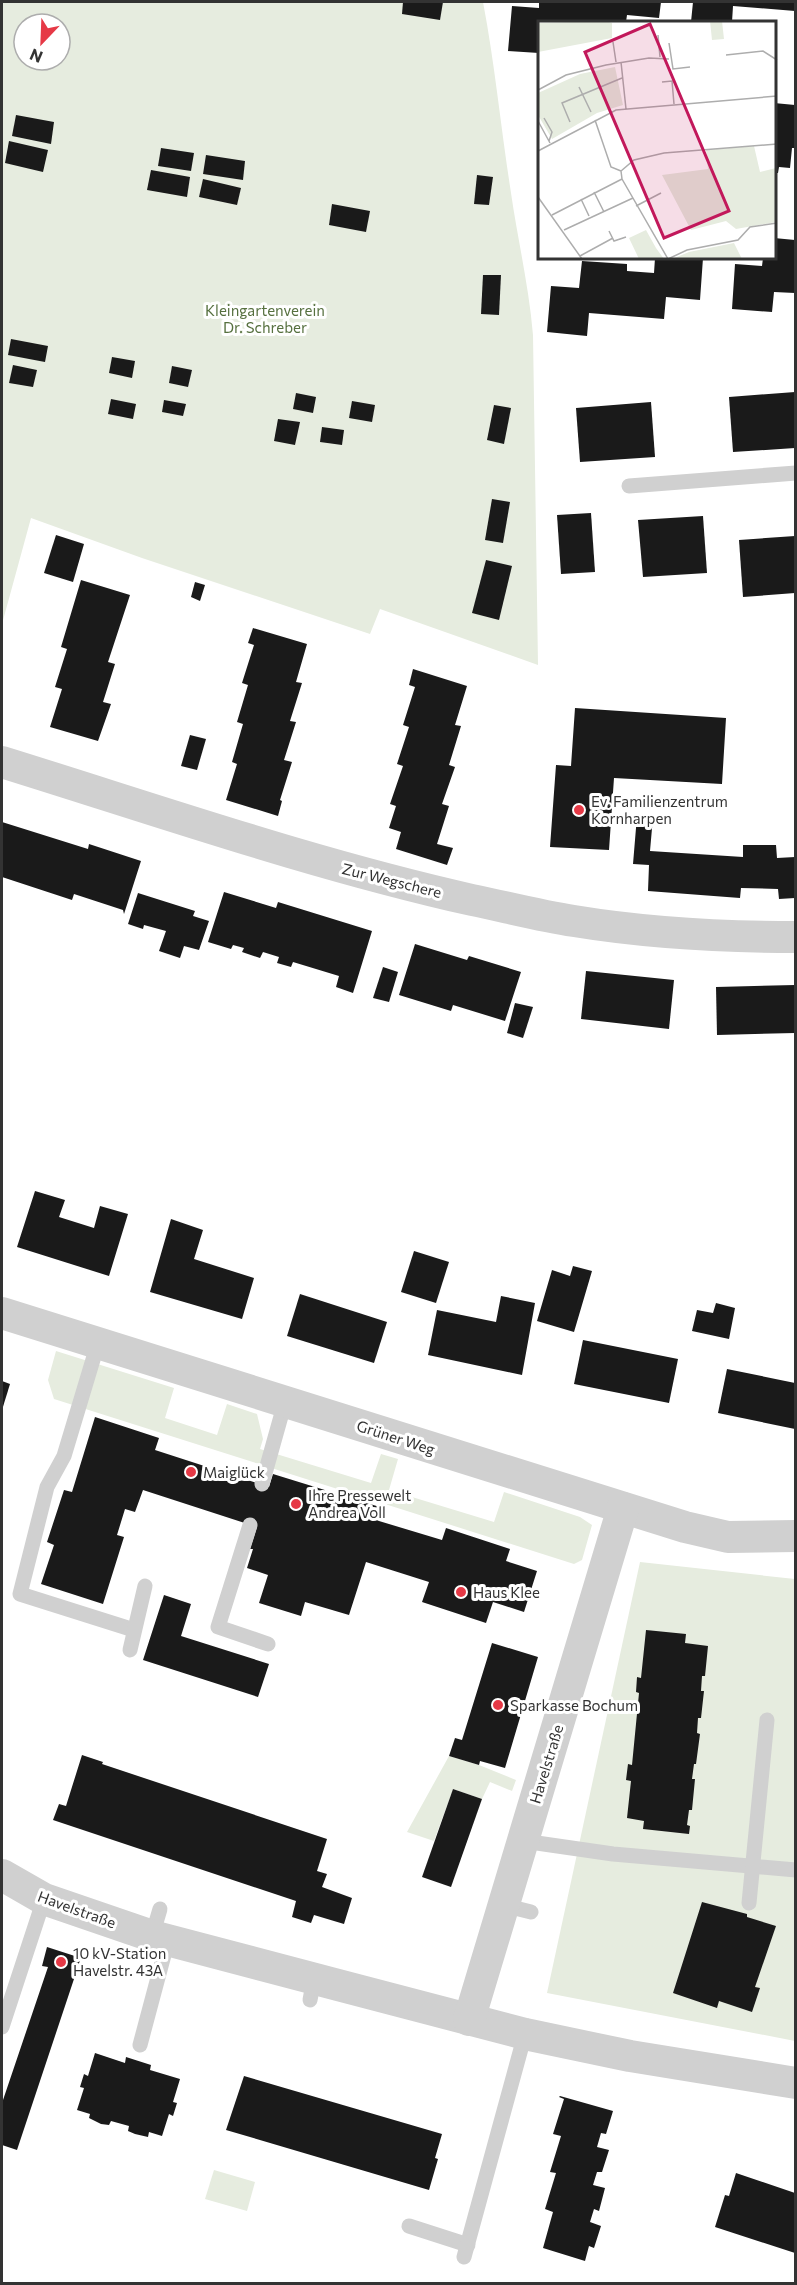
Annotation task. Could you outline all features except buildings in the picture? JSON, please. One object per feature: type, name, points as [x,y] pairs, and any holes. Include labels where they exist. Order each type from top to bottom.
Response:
[{"type":"street","name":"Zur Wegschere","points":[[2,762],[320,861],[463,898],[572,921],[636,929],[761,937],[795,936]]},
{"type":"street","name":"Grüner Weg","points":[[2,1313],[685,1527],[728,1537],[795,1536]]},
{"type":"street","name":"Havelstraße","points":[[469,2020],[517,1909],[523,1841],[623,1508]]},
{"type":"street","name":"Havelstraße","points":[[2,1875],[44,1899],[160,1928],[312,1989],[469,2020],[630,2056],[795,2083]]},
{"type":"lane","points":[[629,486],[795,473]]},
{"type":"lane","points":[[98,1343],[64,1456],[47,1487],[20,1594],[134,1630]]},
{"type":"lane","points":[[262,1484],[285,1402]]},
{"type":"lane","points":[[250,1525],[218,1627],[268,1644]]},
{"type":"lane","points":[[130,1650],[145,1586]]},
{"type":"lane","points":[[749,1904],[767,1720]]},
{"type":"lane","points":[[523,1841],[613,1854],[795,1870]]},
{"type":"lane","points":[[2,2027],[44,1899]]},
{"type":"lane","points":[[140,2045],[160,1928]]},
{"type":"lane","points":[[409,2226],[466,2251],[525,2034]]},
{"type":"green space","name":"Kleingartenverein Dr. Schreber","points":[[2,2],[483,2],[533,335],[538,665],[380,609],[370,634],[142,558],[31,518],[2,624]]},
{"type":"green space","points":[[56,1351],[174,1388],[165,1418],[217,1435],[227,1404],[257,1414],[263,1439],[260,1449],[371,1483],[381,1454],[398,1459],[389,1490],[494,1522],[504,1492],[580,1517],[592,1525],[582,1560],[574,1564],[54,1399],[48,1380]]},
{"type":"green space","points":[[640,1562],[795,1579],[795,2041],[547,1993]]},
{"type":"green space","points":[[449,1756],[516,1780],[512,1791],[490,1782],[482,1799],[453,1789],[434,1841],[407,1832]]},
{"type":"green space","points":[[214,2170],[255,2182],[247,2211],[205,2199]]},
{"type":"place","name":"Ev. Familienzentrum Kornharpen","points":[[579,810]]},
{"type":"place","name":"Maiglück","points":[[191,1472]]},
{"type":"place","name":"Ihre Pressewelt Andrea Voll","points":[[296,1504]]},
{"type":"place","name":"Haus Klee","points":[[461,1592]]},
{"type":"place","name":"Sparkasse Bochum","points":[[498,1705]]},
{"type":"place","name":"10 kV-Station Havelstr. 43A","points":[[61,1962]]}]
